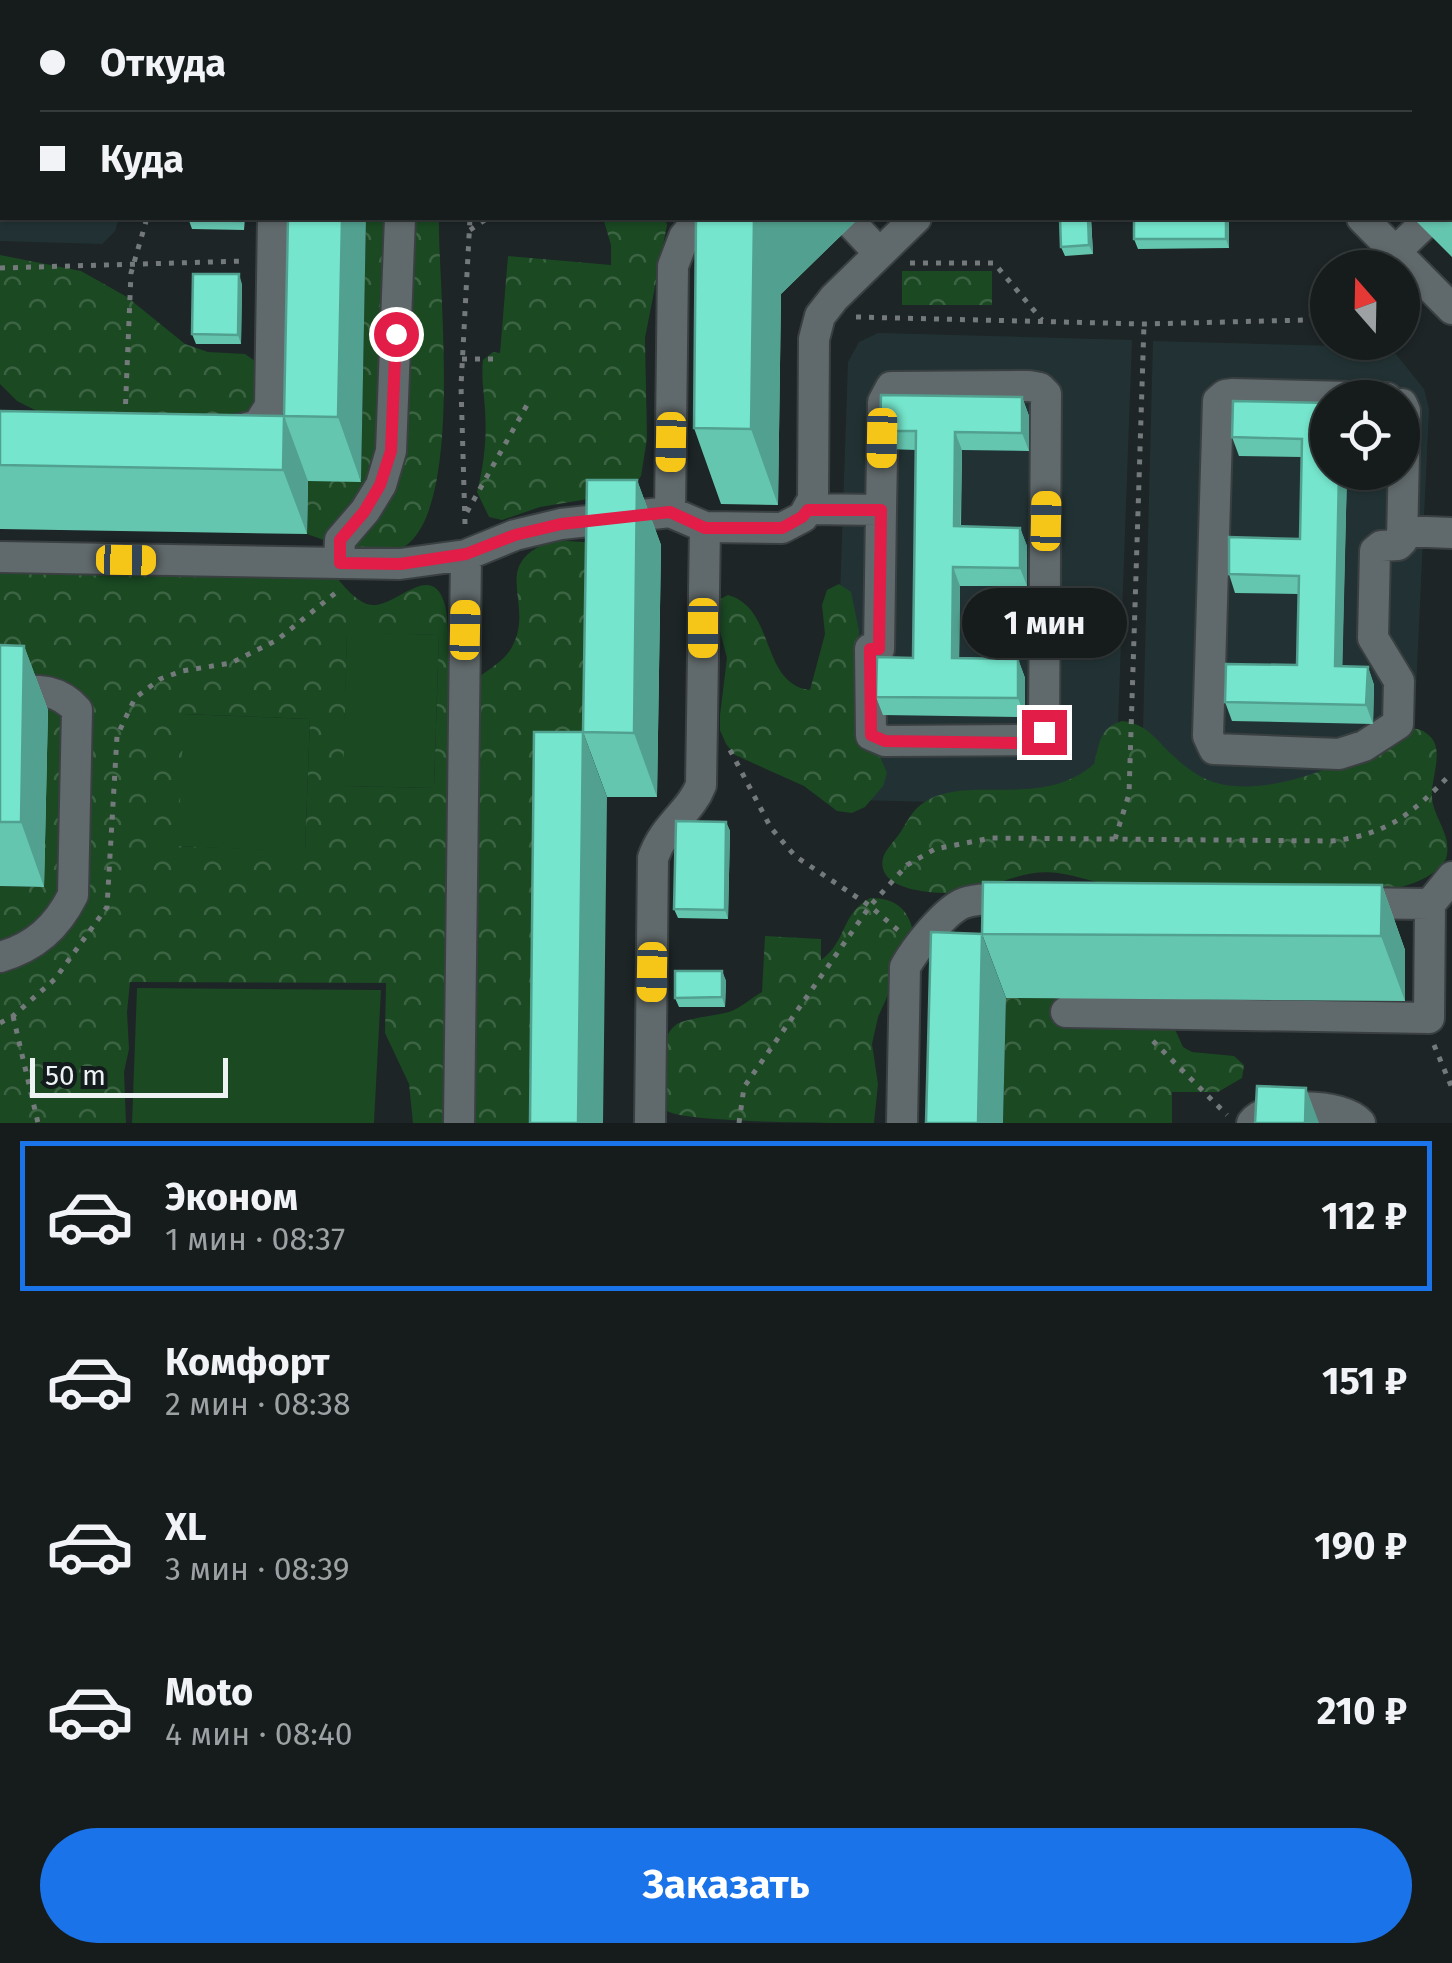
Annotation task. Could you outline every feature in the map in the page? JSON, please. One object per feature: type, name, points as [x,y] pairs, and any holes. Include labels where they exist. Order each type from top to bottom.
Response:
[{"type":"lane","points":[[197,431],[234,432],[258,425],[270,406],[273,220]]},
{"type":"lane","points":[[340,563],[340,540],[380,485],[391,451],[400,220]]},
{"type":"lane","points":[[670,512],[674,266],[684,237],[698,220]]},
{"type":"lane","points":[[0,557],[55,544],[400,564],[466,554],[515,535],[561,524],[670,512],[705,528],[782,528],[802,517],[812,499],[814,339],[820,316],[914,220]]},
{"type":"lane","points":[[1364,220],[1394,250]]},
{"type":"lane","points":[[852,224],[879,252]]},
{"type":"lane","points":[[1398,250],[1422,226]]},
{"type":"lane","points":[[1420,276],[1452,309]]},
{"type":"lane","points":[[891,386],[1030,386],[1046,394],[1044,732],[1037,740],[885,741],[871,735],[870,649],[879,649],[881,510],[883,402],[891,386]]},
{"type":"lane","points":[[1310,396],[1233,394],[1218,401],[1208,736],[1214,749],[1339,754],[1364,746],[1398,724],[1399,681],[1372,638],[1375,551],[1381,546],[1398,546],[1402,541],[1403,490]]},
{"type":"lane","points":[[808,510],[881,510]]},
{"type":"lane","points":[[650,1123],[653,858],[667,828],[697,794],[700,785],[705,528]]},
{"type":"lane","points":[[1402,531],[1452,532]]},
{"type":"lane","points":[[460,1123],[466,554]]},
{"type":"lane","points":[[0,690],[48,691],[65,697],[77,710],[74,895],[62,918],[24,950],[0,957]]},
{"type":"lane","points":[[1066,1012],[1430,1018],[1430,904],[1452,877]]},
{"type":"lane","points":[[902,1123],[905,967],[916,946],[961,903],[986,899],[1045,900]]},
{"type":"lane","points":[[1315,902],[1430,904]]},
{"type":"lane","points":[[1252,1123],[1274,1108],[1328,1109],[1356,1117],[1360,1123]]},
{"type":"path","points":[[124,430],[127,311],[133,264],[146,220]]},
{"type":"path","points":[[466,554],[462,359],[470,220]]},
{"type":"path","points":[[469,231],[485,220]]},
{"type":"path","points":[[879,252],[900,262],[994,263],[1043,322]]},
{"type":"path","points":[[0,268],[272,260]]},
{"type":"path","points":[[820,316],[1144,324],[1310,317]]},
{"type":"path","points":[[1115,839],[1129,794],[1144,324]]},
{"type":"path","points":[[462,359],[499,359]]},
{"type":"path","points":[[465,514],[528,405]]},
{"type":"path","points":[[0,1023],[55,979],[108,907],[117,736],[134,698],[160,679],[231,663],[277,640],[338,592],[340,563]]},
{"type":"path","points":[[728,745],[771,828],[794,856],[870,906],[916,946]]},
{"type":"path","points":[[739,1123],[744,1087],[870,906],[906,865],[935,849],[991,838],[1332,841],[1363,837],[1389,828],[1452,773]]},
{"type":"path","points":[[13,1016],[38,1123]]},
{"type":"path","points":[[1430,1018],[1431,1038],[1452,1088]]},
{"type":"shaded area","points":[[0,220],[118,220],[115,231],[102,244],[0,241]]},
{"type":"shaded area","points":[[878,333],[1132,340],[1115,807],[858,800],[834,772],[848,362],[859,342]]},
{"type":"shaded area","points":[[1153,341],[1310,345],[1310,360],[1401,360],[1417,380],[1310,380],[1310,490],[1420,490],[1420,384],[1424,389],[1429,409],[1412,777],[1141,808]]},
{"type":"green space","points":[[366,220],[439,220],[444,344],[441,451],[433,497],[418,532],[396,551],[374,554],[351,550],[307,534],[308,481],[361,481]]},
{"type":"green space","points":[[604,220],[666,220],[645,338],[647,439],[641,476],[633,487],[606,496],[540,507],[502,520],[489,517],[477,492],[486,420],[482,366],[493,352],[500,353],[508,256],[611,265],[611,245]]},
{"type":"green space","points":[[0,255],[81,271],[127,297],[185,344],[208,352],[245,354],[255,361],[259,372],[258,403],[249,412],[221,418],[41,413],[17,401],[0,384]]},
{"type":"green space","points":[[902,271],[992,271],[992,305],[902,305]]},
{"type":"green space","points":[[0,540],[146,571],[206,577],[335,576],[357,598],[372,605],[422,585],[438,590],[445,607],[449,641],[443,1123],[413,1123],[409,1084],[385,1033],[386,983],[130,982],[129,1049],[124,1072],[126,1123],[0,1123],[0,886],[43,887],[0,709]],"holes":[[[347,633],[439,635],[434,788],[343,786]],[[184,714],[310,719],[305,851],[178,846]]]},
{"type":"green space","points":[[554,540],[610,544],[554,1123],[474,1123],[479,677],[503,659],[513,645],[519,613],[517,572],[522,560]]},
{"type":"green space","points":[[839,584],[851,592],[859,631],[855,699],[887,773],[883,786],[865,807],[852,813],[837,811],[804,786],[735,755],[720,730],[727,658],[716,601],[728,595],[743,603],[754,614],[783,674],[794,685],[810,690],[825,634],[822,605],[827,590]]},
{"type":"green space","points":[[347,632],[439,635],[434,788],[342,786]]},
{"type":"green space","points":[[183,714],[310,719],[305,852],[177,846]]},
{"type":"green space","points":[[1122,721],[1146,730],[1202,777],[1240,786],[1306,776],[1348,760],[1399,732],[1421,730],[1433,739],[1436,747],[1432,795],[1446,837],[1446,859],[1429,876],[1402,887],[1332,895],[1125,887],[1044,872],[946,893],[908,888],[888,878],[883,869],[884,855],[917,808],[934,797],[954,792],[1024,789],[1072,778],[1094,764],[1105,732]]},
{"type":"green space","points":[[870,898],[888,900],[901,907],[914,937],[878,1017],[872,1044],[878,1084],[874,1123],[731,1120],[667,1111],[661,1089],[664,1047],[672,1029],[687,1020],[733,1010],[762,992],[765,936],[821,939],[821,960],[835,945],[853,912]]},
{"type":"green space","points":[[137,988],[381,990],[374,1123],[132,1123]]},
{"type":"green space","points":[[1006,998],[1144,999],[1172,1023],[1183,1047],[1192,1052],[1234,1056],[1244,1065],[1242,1078],[1218,1092],[1172,1092],[1172,1123],[1003,1123]]},
{"type":"building","points":[[288,220],[342,220],[338,417],[284,416]]},
{"type":"building","points":[[696,220],[754,220],[751,429],[694,428]]},
{"type":"building","points":[[1060,220],[1088,220],[1089,245],[1061,247]]},
{"type":"building","points":[[1134,220],[1226,220],[1226,239],[1134,239]]},
{"type":"building","points":[[193,274],[239,274],[238,335],[192,334]]},
{"type":"building","points":[[881,395],[1022,397],[1022,433],[955,432],[954,526],[1020,528],[1020,568],[953,567],[952,658],[1018,659],[1018,698],[876,697],[877,657],[913,658],[916,431],[880,431]]},
{"type":"building","points":[[1233,401],[1310,403],[1310,490],[1339,490],[1335,666],[1368,667],[1366,705],[1225,702],[1226,664],[1297,665],[1299,576],[1229,574],[1229,537],[1300,539],[1302,439],[1232,437]]},
{"type":"building","points":[[0,411],[284,416],[283,470],[0,465]]},
{"type":"building","points":[[587,480],[637,480],[634,733],[583,732]]},
{"type":"building","points":[[0,645],[24,646],[21,822],[0,822]]},
{"type":"building","points":[[534,732],[583,732],[578,1123],[530,1123]]},
{"type":"building","points":[[676,821],[726,822],[725,910],[674,909]]},
{"type":"building","points":[[983,882],[1382,885],[1381,936],[982,934]]},
{"type":"building","points":[[931,932],[982,934],[978,1123],[926,1123]]},
{"type":"building","points":[[675,971],[722,971],[722,997],[675,998]]},
{"type":"building","points":[[1257,1086],[1306,1088],[1305,1123],[1255,1123]]},
{"type":"route","points":[[396,334],[391,451],[380,485],[340,540],[340,563],[400,564],[466,554],[515,535],[561,524],[670,512],[705,528],[782,528],[808,510],[881,510],[879,649],[870,649],[871,735],[885,741],[1025,743],[1037,740],[1044,732]]}]
